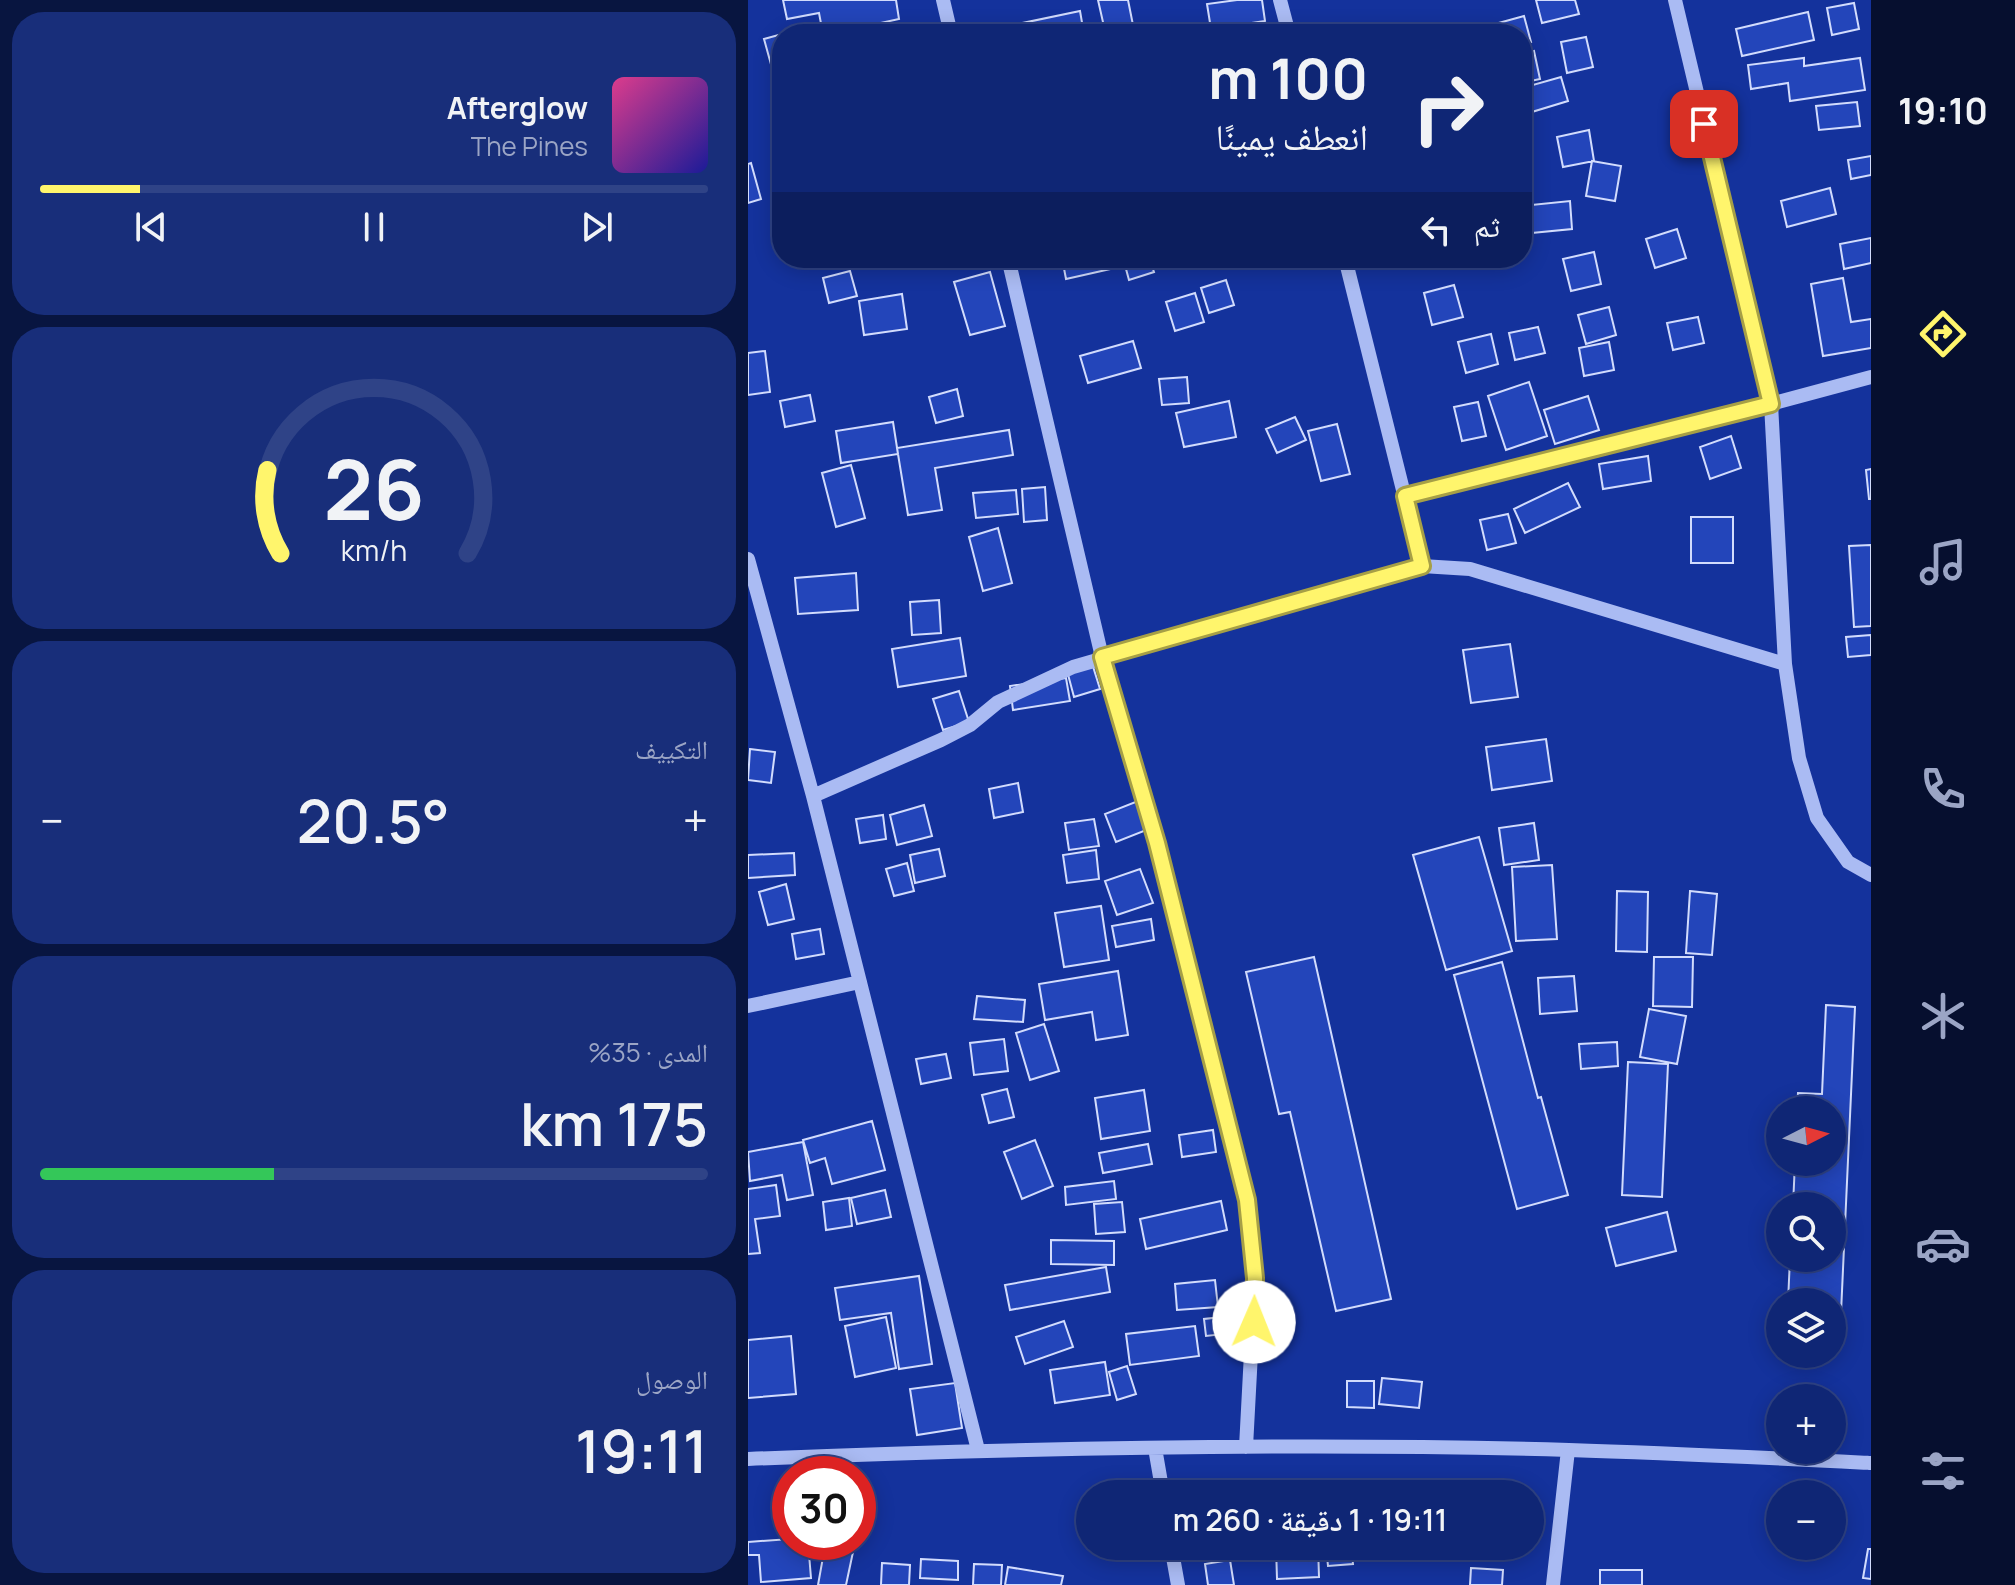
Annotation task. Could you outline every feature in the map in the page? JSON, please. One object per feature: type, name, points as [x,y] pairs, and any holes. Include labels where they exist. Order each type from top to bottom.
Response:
[{"type":"street","points":[[943,0],[949,24]]},
{"type":"street","points":[[1280,0],[1286,24]]},
{"type":"street","points":[[1675,0],[1771,404],[1785,664],[1799,758],[1817,818],[1848,862],[1871,875]]},
{"type":"street","points":[[1010,268],[1102,657],[1157,843],[1247,1200],[1255,1278],[1246,1447]]},
{"type":"street","points":[[1348,268],[1422,566]]},
{"type":"street","points":[[1405,496],[1871,377]]},
{"type":"street","points":[[748,559],[813,796],[978,1450]]},
{"type":"street","points":[[813,796],[941,740],[970,725],[998,702],[1038,682],[1102,657],[1422,566],[1470,569],[1785,664]]},
{"type":"street","points":[[748,1006],[860,982]]},
{"type":"street","points":[[748,1459],[978,1450],[1246,1447],[1568,1450],[1871,1463]]},
{"type":"street","points":[[1155,1448],[1161,1480]]},
{"type":"street","points":[[1553,1585],[1568,1450]]},
{"type":"street","points":[[1174,1560],[1178,1585]]},
{"type":"building","points":[[783,0],[896,0],[899,19],[876,24],[821,24],[819,13],[787,19]]},
{"type":"building","points":[[1098,0],[1128,0],[1133,24],[1103,24]]},
{"type":"building","points":[[1262,0],[1265,21],[1210,24],[1207,4]]},
{"type":"building","points":[[1536,0],[1575,0],[1579,14],[1542,23]]},
{"type":"building","points":[[1854,3],[1859,29],[1832,35],[1827,8]]},
{"type":"building","points":[[1080,11],[1082,24],[1018,24]]},
{"type":"building","points":[[1808,12],[1814,40],[1742,56],[1736,29]]},
{"type":"building","points":[[1524,16],[1526,24],[1495,24]]},
{"type":"building","points":[[772,37],[772,68],[764,39]]},
{"type":"building","points":[[1586,37],[1593,67],[1567,73],[1561,42]]},
{"type":"building","points":[[1532,51],[1540,79],[1532,81]]},
{"type":"building","points":[[1804,58],[1804,66],[1860,58],[1865,90],[1790,101],[1788,83],[1751,89],[1748,65]]},
{"type":"building","points":[[1561,77],[1568,101],[1532,112],[1532,85]]},
{"type":"building","points":[[1857,102],[1860,126],[1819,130],[1816,106]]},
{"type":"building","points":[[1589,130],[1594,161],[1563,167],[1557,137]]},
{"type":"building","points":[[1871,156],[1871,175],[1851,179],[1848,160]]},
{"type":"building","points":[[1592,161],[1621,166],[1615,201],[1586,196]]},
{"type":"building","points":[[751,163],[761,199],[748,203],[748,164]]},
{"type":"building","points":[[1830,188],[1836,214],[1787,227],[1781,201]]},
{"type":"building","points":[[1570,201],[1572,229],[1532,233],[1532,205]]},
{"type":"building","points":[[1677,229],[1686,258],[1655,268],[1646,239]]},
{"type":"building","points":[[1871,238],[1871,263],[1844,269],[1840,244]]},
{"type":"building","points":[[1594,252],[1601,284],[1571,291],[1563,259]]},
{"type":"building","points":[[1064,268],[1115,268],[1066,279]]},
{"type":"building","points":[[1126,268],[1153,268],[1154,272],[1129,280]]},
{"type":"building","points":[[850,271],[857,296],[829,303],[823,278]]},
{"type":"building","points":[[990,272],[1005,326],[970,335],[954,282]]},
{"type":"building","points":[[1843,278],[1851,322],[1871,319],[1871,348],[1823,356],[1811,284]]},
{"type":"building","points":[[1226,280],[1234,305],[1209,313],[1201,288]]},
{"type":"building","points":[[1454,285],[1463,317],[1432,325],[1424,293]]},
{"type":"building","points":[[1195,293],[1204,322],[1175,331],[1166,302]]},
{"type":"building","points":[[902,294],[907,329],[864,335],[859,301]]},
{"type":"building","points":[[1609,307],[1616,335],[1586,344],[1578,315]]},
{"type":"building","points":[[1698,317],[1704,343],[1673,350],[1667,323]]},
{"type":"building","points":[[1538,327],[1545,353],[1515,360],[1509,333]]},
{"type":"building","points":[[1491,334],[1498,364],[1466,373],[1458,342]]},
{"type":"building","points":[[1133,341],[1141,368],[1088,383],[1080,356]]},
{"type":"building","points":[[1609,342],[1614,370],[1584,376],[1579,348]]},
{"type":"building","points":[[765,351],[770,392],[748,395],[748,353]]},
{"type":"building","points":[[1187,377],[1189,403],[1162,405],[1159,379]]},
{"type":"building","points":[[1529,382],[1547,436],[1506,450],[1488,396]]},
{"type":"building","points":[[957,389],[963,416],[936,423],[929,397]]},
{"type":"building","points":[[810,395],[815,421],[785,427],[780,401]]},
{"type":"building","points":[[1588,396],[1599,430],[1555,444],[1544,410]]},
{"type":"building","points":[[1229,401],[1236,437],[1184,447],[1176,413]]},
{"type":"building","points":[[1478,402],[1486,436],[1462,441],[1454,407]]},
{"type":"building","points":[[1295,417],[1306,440],[1277,453],[1266,429]]},
{"type":"building","points":[[893,422],[898,454],[841,463],[836,431]]},
{"type":"building","points":[[1337,424],[1350,474],[1321,481],[1308,431]]},
{"type":"building","points":[[1009,430],[1013,455],[935,468],[942,510],[908,515],[897,448]]},
{"type":"building","points":[[1731,436],[1741,468],[1710,479],[1700,447]]},
{"type":"building","points":[[1648,456],[1651,481],[1603,489],[1599,464]]},
{"type":"building","points":[[851,465],[865,518],[836,527],[822,473]]},
{"type":"building","points":[[1871,469],[1871,499],[1869,499],[1866,470]]},
{"type":"building","points":[[1568,483],[1580,507],[1525,533],[1514,509]]},
{"type":"building","points":[[1045,487],[1047,520],[1024,522],[1022,489]]},
{"type":"building","points":[[1016,490],[1018,514],[976,518],[973,493]]},
{"type":"building","points":[[1508,514],[1516,543],[1487,550],[1480,520]]},
{"type":"building","points":[[1691,517],[1733,517],[1733,563],[1691,563]]},
{"type":"building","points":[[998,528],[1012,583],[983,591],[969,537]]},
{"type":"building","points":[[1871,545],[1871,626],[1854,627],[1849,546]]},
{"type":"building","points":[[856,573],[858,610],[798,614],[795,578]]},
{"type":"building","points":[[939,600],[941,633],[912,635],[910,602]]},
{"type":"building","points":[[1871,635],[1871,655],[1848,657],[1846,637]]},
{"type":"building","points":[[960,638],[966,676],[898,687],[892,649]]},
{"type":"building","points":[[1510,644],[1518,697],[1471,703],[1463,650]]},
{"type":"building","points":[[1091,660],[1100,689],[1074,697],[1066,667]]},
{"type":"building","points":[[1066,678],[1070,701],[1013,710],[1010,686]]},
{"type":"building","points":[[959,691],[969,722],[943,730],[933,699]]},
{"type":"building","points":[[1546,739],[1552,781],[1492,790],[1486,747]]},
{"type":"building","points":[[750,749],[775,752],[771,783],[748,780]]},
{"type":"building","points":[[1018,783],[1023,812],[994,818],[989,789]]},
{"type":"building","points":[[1138,801],[1149,829],[1116,842],[1105,814]]},
{"type":"building","points":[[924,805],[932,836],[897,845],[890,815]]},
{"type":"building","points":[[883,815],[886,839],[860,843],[856,819]]},
{"type":"building","points":[[1094,819],[1099,846],[1069,850],[1065,823]]},
{"type":"building","points":[[1534,823],[1539,860],[1504,865],[1499,828]]},
{"type":"building","points":[[1479,837],[1512,951],[1446,970],[1413,855]]},
{"type":"building","points":[[939,849],[945,876],[915,883],[910,855]]},
{"type":"building","points":[[1096,850],[1099,879],[1067,883],[1063,855]]},
{"type":"building","points":[[794,853],[795,875],[748,878],[748,855]]},
{"type":"building","points":[[907,863],[914,891],[894,896],[886,869]]},
{"type":"building","points":[[1552,865],[1557,939],[1516,941],[1512,867]]},
{"type":"building","points":[[1140,869],[1153,903],[1117,915],[1105,881]]},
{"type":"building","points":[[786,884],[794,919],[768,925],[759,892]]},
{"type":"building","points":[[1617,891],[1648,892],[1647,952],[1616,951]]},
{"type":"building","points":[[1690,891],[1717,894],[1712,955],[1686,953]]},
{"type":"building","points":[[1101,906],[1109,960],[1064,967],[1055,913]]},
{"type":"building","points":[[1151,919],[1154,940],[1116,947],[1112,926]]},
{"type":"building","points":[[820,929],[824,954],[796,959],[792,934]]},
{"type":"building","points":[[1314,957],[1391,1299],[1336,1311],[1290,1112],[1279,1114],[1246,972]]},
{"type":"building","points":[[1654,957],[1693,957],[1692,1007],[1653,1006]]},
{"type":"building","points":[[1502,962],[1538,1098],[1541,1097],[1568,1195],[1517,1209],[1454,975]]},
{"type":"building","points":[[1118,971],[1128,1035],[1096,1040],[1092,1012],[1045,1020],[1039,984]]},
{"type":"building","points":[[1574,976],[1577,1011],[1540,1014],[1538,978]]},
{"type":"building","points":[[977,996],[1025,1000],[1023,1022],[974,1019]]},
{"type":"building","points":[[1826,1005],[1855,1007],[1846,1204],[1846,1192],[1794,1192],[1794,1176],[1846,1176],[1846,1096],[1798,1096],[1798,1093],[1822,1094]]},
{"type":"building","points":[[1649,1009],[1686,1016],[1677,1064],[1640,1057]]},
{"type":"building","points":[[1044,1024],[1059,1071],[1030,1080],[1016,1033]]},
{"type":"building","points":[[1004,1039],[1008,1071],[974,1075],[970,1043]]},
{"type":"building","points":[[1617,1042],[1618,1066],[1581,1069],[1579,1044]]},
{"type":"building","points":[[946,1054],[951,1078],[921,1084],[916,1059]]},
{"type":"building","points":[[1628,1062],[1668,1064],[1662,1197],[1622,1195]]},
{"type":"building","points":[[1007,1089],[1014,1117],[989,1123],[982,1095]]},
{"type":"building","points":[[1144,1090],[1150,1131],[1101,1139],[1095,1098]]},
{"type":"building","points":[[872,1121],[885,1170],[832,1184],[825,1158],[810,1163],[803,1140]]},
{"type":"building","points":[[1213,1130],[1216,1152],[1182,1157],[1179,1135]]},
{"type":"building","points":[[1035,1140],[1053,1186],[1022,1199],[1004,1152]]},
{"type":"building","points":[[803,1142],[813,1195],[787,1200],[782,1175],[750,1181],[748,1152]]},
{"type":"building","points":[[1148,1144],[1152,1164],[1103,1173],[1099,1153]]},
{"type":"building","points":[[1114,1181],[1116,1199],[1066,1205],[1065,1187]]},
{"type":"building","points":[[776,1185],[780,1216],[755,1219],[760,1253],[748,1254],[748,1189]]},
{"type":"building","points":[[885,1190],[891,1217],[857,1224],[851,1198]]},
{"type":"building","points":[[849,1198],[852,1226],[826,1230],[823,1202]]},
{"type":"building","points":[[1221,1201],[1227,1230],[1146,1249],[1140,1219]]},
{"type":"building","points":[[1122,1202],[1125,1232],[1096,1234],[1094,1204]]},
{"type":"building","points":[[1667,1212],[1676,1251],[1616,1266],[1606,1228]]},
{"type":"building","points":[[1051,1240],[1114,1241],[1114,1265],[1051,1264]]},
{"type":"building","points":[[1106,1267],[1110,1292],[1010,1310],[1005,1285]]},
{"type":"building","points":[[1789,1272],[1843,1272],[1842,1288],[1789,1288]]},
{"type":"building","points":[[919,1276],[932,1364],[899,1369],[891,1313],[840,1320],[835,1288]]},
{"type":"building","points":[[1215,1280],[1218,1307],[1177,1310],[1175,1284]]},
{"type":"building","points":[[1258,1313],[1260,1330],[1206,1336],[1204,1319]]},
{"type":"building","points":[[886,1317],[896,1368],[855,1377],[845,1326]]},
{"type":"building","points":[[1064,1321],[1073,1347],[1025,1364],[1016,1337]]},
{"type":"building","points":[[1195,1326],[1199,1356],[1130,1365],[1126,1334]]},
{"type":"building","points":[[791,1336],[796,1394],[748,1398],[748,1340]]},
{"type":"building","points":[[1105,1362],[1110,1395],[1055,1403],[1050,1370]]},
{"type":"building","points":[[1127,1366],[1136,1394],[1117,1400],[1109,1372]]},
{"type":"building","points":[[1382,1378],[1422,1382],[1419,1408],[1379,1404]]},
{"type":"building","points":[[1347,1381],[1374,1381],[1374,1408],[1347,1407]]},
{"type":"building","points":[[955,1383],[962,1428],[917,1435],[910,1389]]},
{"type":"building","points":[[772,1540],[772,1560],[810,1560],[811,1578],[761,1582],[759,1555],[748,1555],[748,1542]]},
{"type":"building","points":[[1868,1549],[1871,1549],[1871,1579],[1863,1578]]},
{"type":"building","points":[[921,1559],[958,1561],[958,1580],[920,1578]]},
{"type":"building","points":[[822,1560],[851,1560],[846,1585],[818,1585]]},
{"type":"building","points":[[1230,1560],[1234,1585],[1208,1585],[1205,1564]]},
{"type":"building","points":[[1276,1560],[1318,1560],[1319,1577],[1277,1579]]},
{"type":"building","points":[[1327,1560],[1353,1560],[1353,1564],[1328,1566]]},
{"type":"building","points":[[882,1563],[910,1565],[909,1585],[881,1585]]},
{"type":"building","points":[[974,1564],[1002,1565],[1001,1585],[973,1585]]},
{"type":"building","points":[[1008,1567],[1063,1576],[1061,1585],[1005,1585]]},
{"type":"building","points":[[1471,1568],[1503,1570],[1502,1585],[1470,1585]]},
{"type":"building","points":[[1600,1570],[1642,1570],[1642,1585],[1600,1585]]},
{"type":"route","points":[[1254,1322],[1255,1278],[1247,1200],[1157,843],[1102,657],[1422,566],[1405,496],[1771,404],[1704,124]]}]
